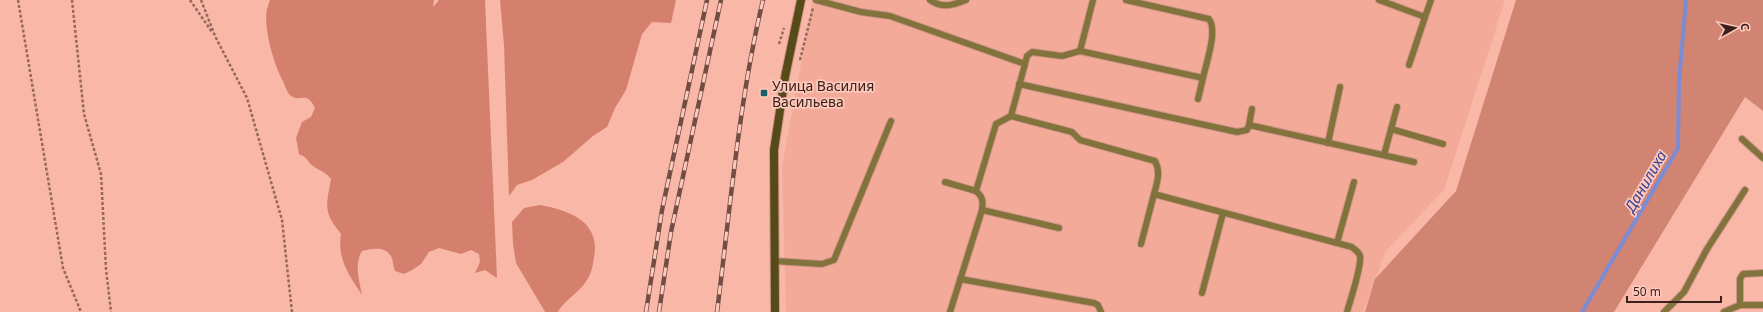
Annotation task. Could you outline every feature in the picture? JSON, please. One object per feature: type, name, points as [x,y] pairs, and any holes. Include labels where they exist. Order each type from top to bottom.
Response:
[{"type":"main road","points":[[775,312],[774,150],[785,77],[801,0]]},
{"type":"lane","points":[[816,0],[840,3],[862,12],[890,16],[1025,64]]},
{"type":"lane","points":[[930,0],[938,5],[945,6],[966,0]]},
{"type":"lane","points":[[1080,51],[1093,0]]},
{"type":"lane","points":[[1126,0],[1209,19],[1212,24],[1213,32],[1198,99]]},
{"type":"lane","points":[[1379,0],[1425,17]]},
{"type":"lane","points":[[1408,65],[1431,0]]},
{"type":"lane","points":[[1011,116],[1025,64],[1028,56],[1032,52],[1062,56],[1080,51],[1203,78]]},
{"type":"lane","points":[[1020,84],[1237,132],[1247,130],[1252,109]]},
{"type":"lane","points":[[1328,143],[1340,87]]},
{"type":"lane","points":[[1384,155],[1397,107]]},
{"type":"lane","points":[[976,191],[996,124],[1011,116],[1072,132],[1080,140],[1154,161],[1158,166],[1158,176],[1154,194],[1140,244]]},
{"type":"lane","points":[[774,261],[822,264],[834,260],[891,121]]},
{"type":"lane","points":[[1249,125],[1414,162]]},
{"type":"lane","points":[[1391,129],[1443,144]]},
{"type":"lane","points":[[1742,139],[1763,158]]},
{"type":"lane","points":[[945,182],[976,191],[981,195],[983,201],[982,210],[950,312]]},
{"type":"lane","points":[[1337,244],[1354,182]]},
{"type":"lane","points":[[1664,312],[1684,292],[1707,249],[1746,190]]},
{"type":"lane","points":[[1154,194],[1352,247],[1360,256],[1360,265],[1347,312]]},
{"type":"lane","points":[[982,210],[1059,228]]},
{"type":"lane","points":[[1202,293],[1223,213]]},
{"type":"lane","points":[[1740,305],[1740,276],[1746,274],[1763,273]]},
{"type":"lane","points":[[960,279],[1094,303],[1098,305],[1101,312]]},
{"type":"lane","points":[[1724,312],[1740,305],[1763,305]]},
{"type":"path","points":[[18,0],[63,268],[81,312]]},
{"type":"path","points":[[72,0],[84,114],[101,174],[106,269],[111,312]]},
{"type":"path","points":[[190,0],[215,36]]},
{"type":"path","points":[[201,0],[215,36],[247,98],[282,220],[292,312]]},
{"type":"path","points":[[798,66],[814,7]]},
{"type":"shaded area","points":[[270,0],[434,0],[433,7],[439,0],[485,0],[497,278],[485,270],[475,273],[480,262],[479,254],[471,250],[461,254],[439,248],[429,252],[421,264],[404,274],[395,271],[392,258],[387,252],[381,249],[373,249],[362,251],[358,261],[358,272],[362,295],[342,259],[340,243],[341,234],[331,220],[327,208],[331,179],[311,164],[305,157],[299,154],[296,138],[302,122],[311,117],[315,108],[309,99],[294,97],[287,91],[270,46],[266,17]]},
{"type":"shaded area","points":[[500,0],[676,0],[671,23],[652,22],[642,34],[626,90],[615,108],[607,127],[593,136],[563,162],[532,180],[517,185],[509,196],[504,45]]},
{"type":"shaded area","points":[[813,0],[1505,0],[1444,190],[1386,251],[1363,312],[786,312],[782,166]]},
{"type":"shaded area","points":[[1516,0],[1763,0],[1763,111],[1745,97],[1614,312],[1365,312],[1375,279],[1456,191]]},
{"type":"shaded area","points":[[540,205],[572,214],[588,226],[593,235],[595,245],[593,265],[589,276],[581,288],[560,308],[558,312],[545,312],[516,263],[512,222],[524,208]]},
{"type":"waterway","name":"Данилиха","points":[[1582,312],[1678,148],[1679,81],[1686,0]]},
{"type":"railway","points":[[646,312],[662,210],[707,0]]},
{"type":"railway","points":[[659,312],[671,232],[721,0]]},
{"type":"railway","points":[[717,312],[741,116],[763,0]]},
{"type":"place","name":"Улица Василия Васильева","points":[[764,93]]}]
